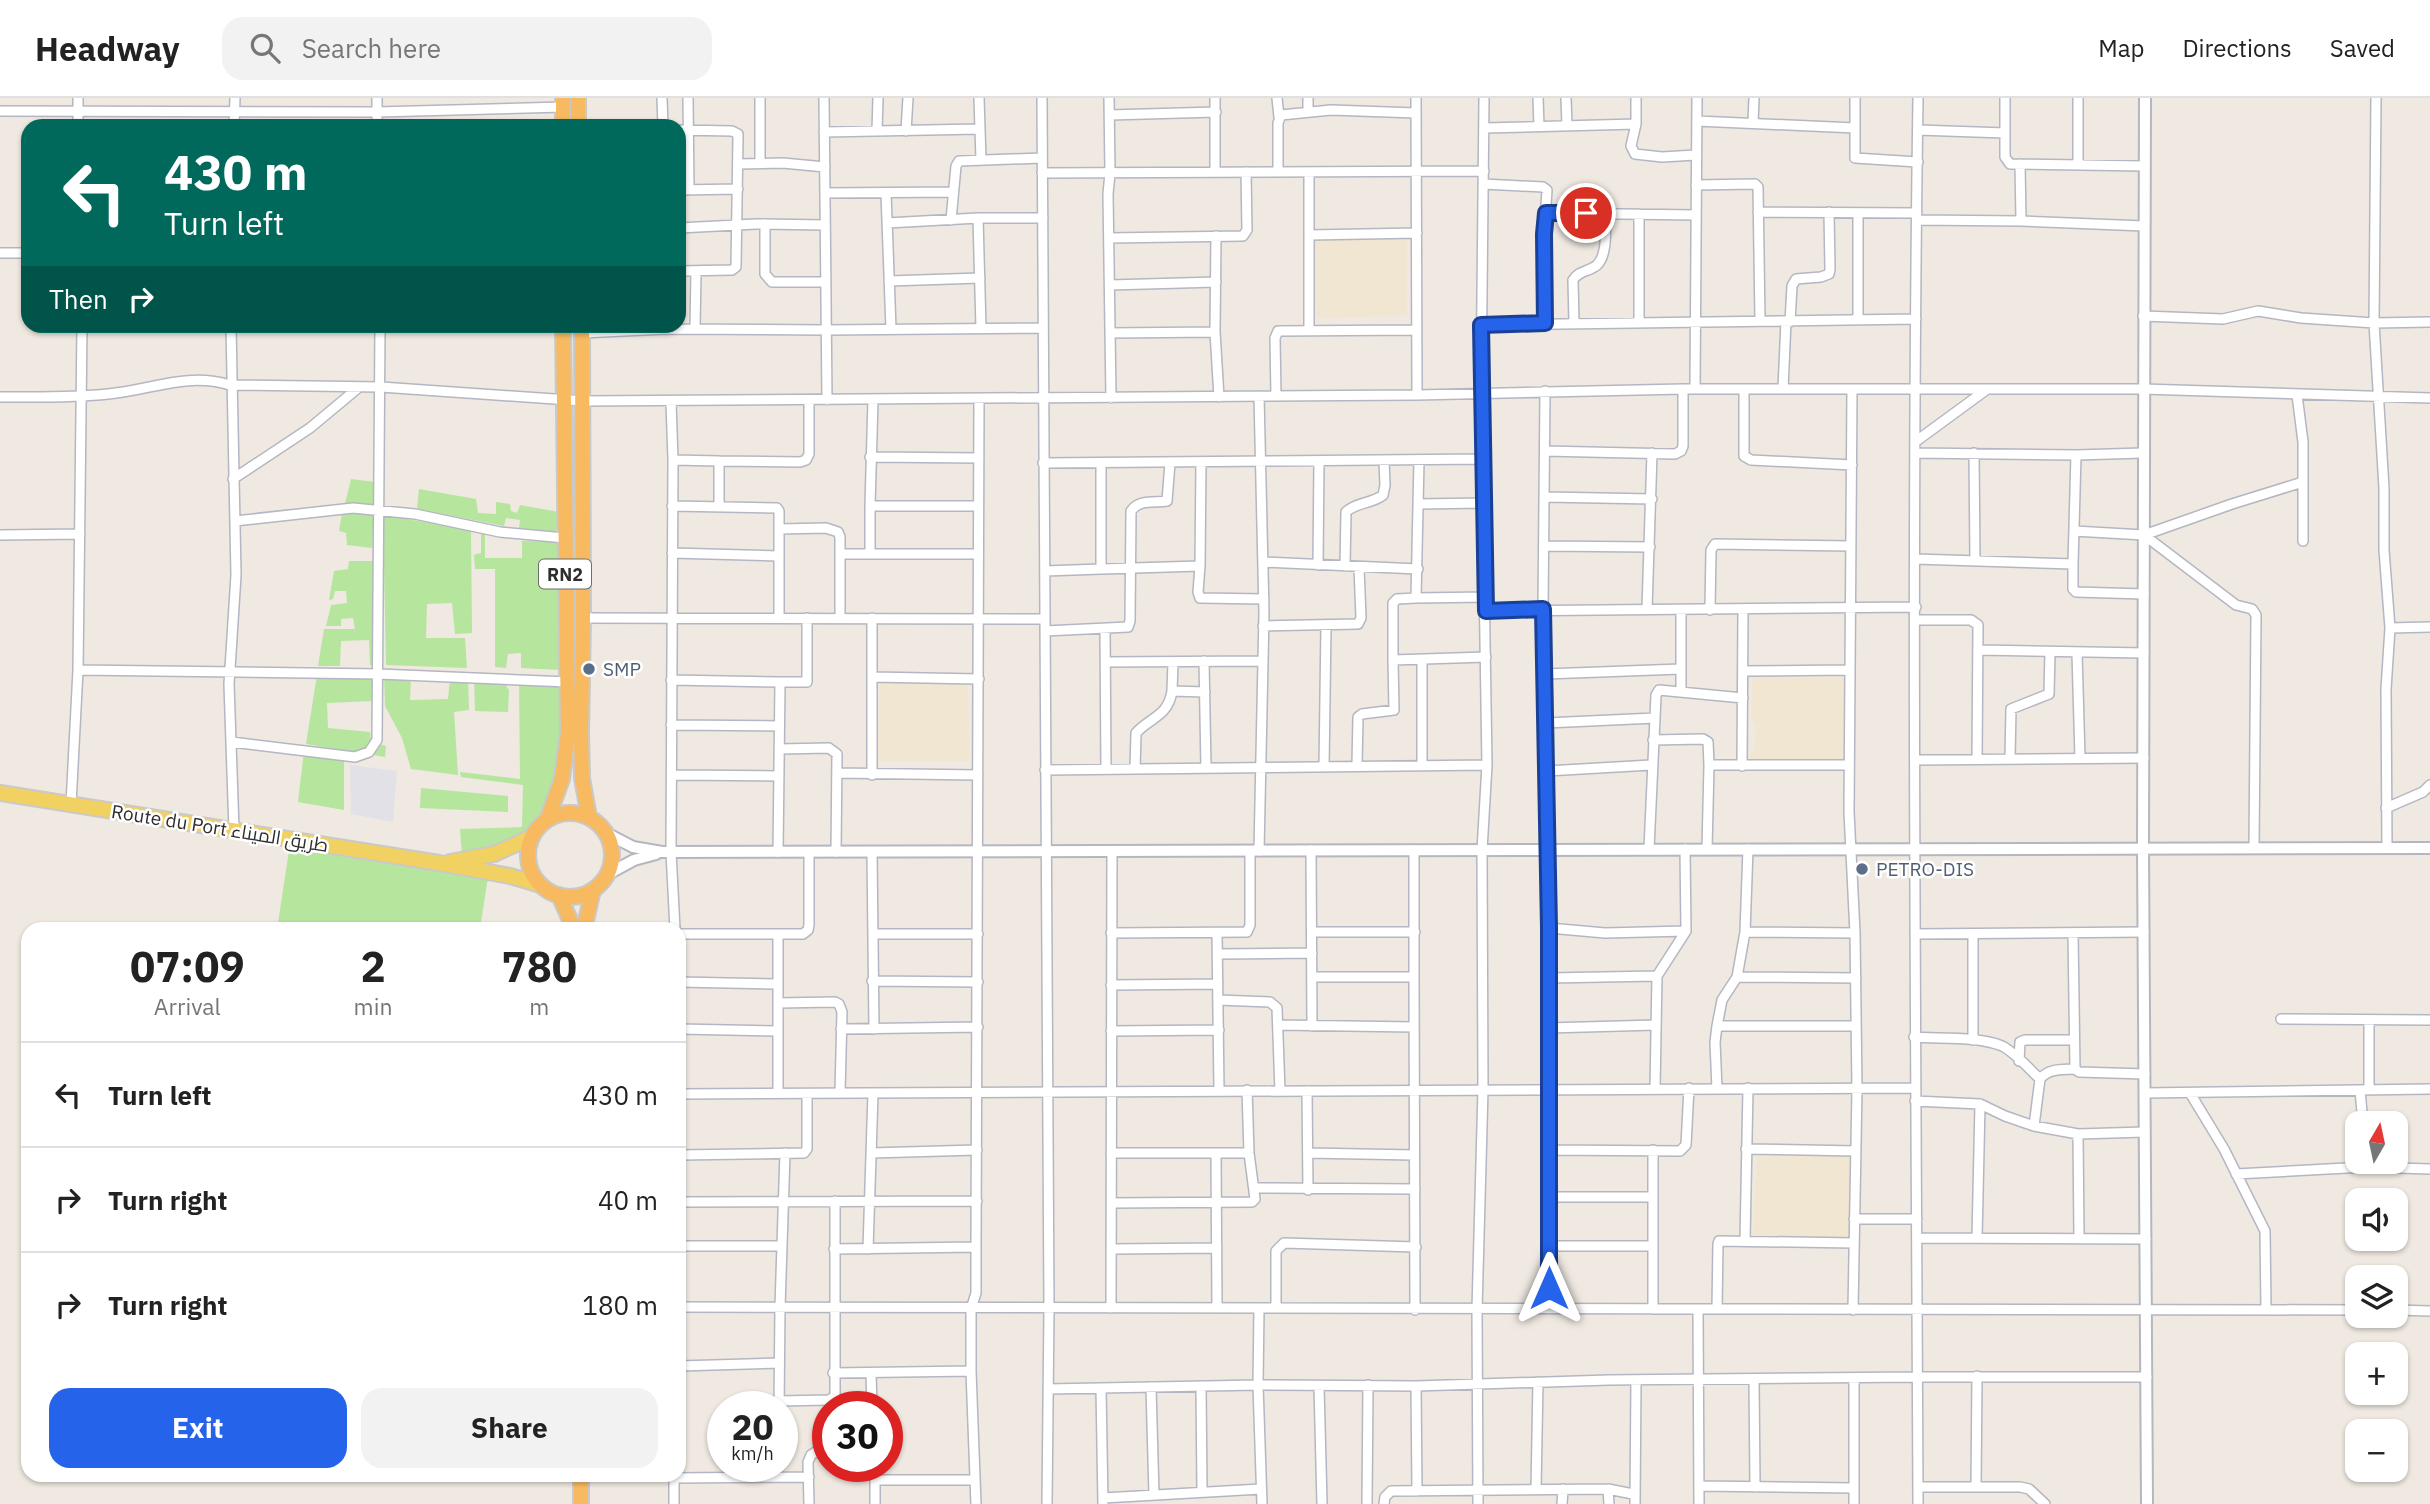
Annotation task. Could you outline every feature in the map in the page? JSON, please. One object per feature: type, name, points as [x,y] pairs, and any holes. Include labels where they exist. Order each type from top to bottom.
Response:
[{"type":"highway","points":[[578,98],[578,119]]},
{"type":"highway","name":"RN2","points":[[547,820],[559,788],[568,732],[563,333]]},
{"type":"highway","name":"RN2","points":[[582,333],[582,778],[589,817]]},
{"type":"highway","points":[[564,813],[589,817],[606,832],[612,850],[608,874],[593,890],[576,896],[559,895],[541,885],[533,875],[528,850],[532,837],[547,820],[564,813]]},
{"type":"highway","points":[[585,922],[593,890]]},
{"type":"highway","points":[[559,895],[571,922]]},
{"type":"highway","points":[[581,1482],[582,1504]]},
{"type":"main road","name":"Route du Port طريق الميناء","points":[[0,793],[439,863],[510,876],[541,885]]},
{"type":"main road","name":"Route du Port طريق الميناء","points":[[439,863],[480,858],[532,837]]},
{"type":"street","points":[[78,98],[79,119]]},
{"type":"street","points":[[234,98],[234,119]]},
{"type":"street","points":[[377,98],[377,119]]},
{"type":"street","points":[[662,98],[663,119]]},
{"type":"street","points":[[685,119],[688,98]]},
{"type":"street","points":[[760,98],[760,163]]},
{"type":"street","points":[[824,98],[827,400]]},
{"type":"street","points":[[877,131],[878,98]]},
{"type":"street","points":[[906,131],[908,98]]},
{"type":"street","points":[[979,98],[981,160]]},
{"type":"street","points":[[1042,98],[1049,1308],[1047,1504]]},
{"type":"street","points":[[1109,98],[1111,398]]},
{"type":"street","points":[[1215,173],[1216,98]]},
{"type":"street","points":[[1278,98],[1278,172]]},
{"type":"street","points":[[1308,98],[1308,112]]},
{"type":"street","points":[[1416,98],[1417,395]]},
{"type":"street","points":[[1478,1504],[1477,1310],[1483,1089],[1482,850],[1487,765],[1481,393],[1484,98]]},
{"type":"street","points":[[1538,98],[1539,126]]},
{"type":"street","points":[[1566,98],[1567,125]]},
{"type":"street","points":[[1636,98],[1636,124],[1631,151],[1635,154],[1662,157],[1696,155]]},
{"type":"street","points":[[1695,389],[1697,98]]},
{"type":"street","points":[[1753,123],[1754,98]]},
{"type":"street","points":[[1855,98],[1855,158],[1918,162]]},
{"type":"street","points":[[1918,98],[1914,1037],[1918,1504]]},
{"type":"street","points":[[2005,98],[2007,162],[2145,166]]},
{"type":"street","points":[[2078,98],[2078,165]]},
{"type":"street","points":[[2145,98],[2143,848],[2147,1504]]},
{"type":"street","points":[[2376,98],[2374,323],[2390,628],[2385,690],[2387,848]]},
{"type":"street","points":[[0,111],[377,112],[563,102]]},
{"type":"street","points":[[1279,117],[1331,110],[1416,113]]},
{"type":"street","points":[[1110,115],[1216,112]]},
{"type":"street","points":[[1697,121],[1855,128]]},
{"type":"street","points":[[1484,128],[1636,124]]},
{"type":"street","points":[[824,132],[979,129]]},
{"type":"street","points":[[686,130],[734,132],[738,137],[736,267],[732,270],[686,271]]},
{"type":"street","points":[[1918,130],[2005,133]]},
{"type":"street","points":[[951,220],[956,166],[959,161],[1042,158]]},
{"type":"street","points":[[738,164],[825,167]]},
{"type":"street","points":[[2021,164],[2021,220]]},
{"type":"street","points":[[1042,173],[1484,171]]},
{"type":"street","points":[[1109,238],[1243,236],[1246,233],[1246,172]]},
{"type":"street","points":[[1308,331],[1309,172]]},
{"type":"street","points":[[1484,184],[1545,188],[1548,194],[1544,234],[1545,323]]},
{"type":"street","points":[[1696,185],[1755,184],[1758,190],[1760,321]]},
{"type":"street","points":[[686,190],[738,189]]},
{"type":"street","points":[[887,192],[891,330]]},
{"type":"street","points":[[825,193],[953,192]]},
{"type":"street","points":[[1758,212],[1858,213],[2144,226]]},
{"type":"street","points":[[1783,389],[1792,286],[1796,279],[1829,274],[1829,212]]},
{"type":"street","points":[[1546,213],[1696,215]]},
{"type":"street","points":[[1858,213],[1858,320]]},
{"type":"street","points":[[1574,323],[1573,280],[1576,274],[1598,264],[1602,254],[1605,214]]},
{"type":"street","points":[[1639,214],[1639,321]]},
{"type":"street","points":[[978,218],[981,328]]},
{"type":"street","points":[[887,223],[1043,218]]},
{"type":"street","points":[[686,228],[765,224],[825,225]]},
{"type":"street","points":[[765,224],[765,274],[768,280],[826,282]]},
{"type":"street","points":[[1309,235],[1417,233]]},
{"type":"street","points":[[1216,236],[1215,332],[1219,397]]},
{"type":"street","points":[[0,253],[21,253]]},
{"type":"street","points":[[695,328],[696,271]]},
{"type":"street","points":[[889,281],[979,278]]},
{"type":"street","points":[[1110,285],[1216,282]]},
{"type":"street","points":[[2143,316],[2223,319],[2258,311],[2301,318],[2374,323],[2430,322]]},
{"type":"street","points":[[1481,325],[1916,319]]},
{"type":"street","points":[[686,328],[826,330],[1043,328]]},
{"type":"street","points":[[1276,396],[1276,334],[1279,331],[1417,330]]},
{"type":"street","points":[[1110,333],[1215,332]]},
{"type":"street","points":[[71,804],[78,670],[82,333]]},
{"type":"street","points":[[230,333],[236,598],[230,671],[234,830]]},
{"type":"street","points":[[233,741],[348,757],[362,755],[374,746],[377,740],[380,333]]},
{"type":"street","points":[[0,397],[112,394],[198,379],[230,385],[381,387],[563,400],[671,402],[1417,395],[1683,389],[2143,389],[2430,398]]},
{"type":"street","points":[[233,479],[310,428],[358,388]]},
{"type":"street","points":[[1545,451],[1675,454],[1681,451],[1683,446],[1683,389]]},
{"type":"street","points":[[1852,389],[1849,765],[1857,1089],[1853,1310]]},
{"type":"street","points":[[1744,390],[1744,456],[1751,460],[1852,465]]},
{"type":"street","points":[[1915,442],[1986,390]]},
{"type":"street","points":[[1545,391],[1543,609],[1549,928],[1549,1309]]},
{"type":"street","points":[[2297,395],[2302,442],[2303,541]]},
{"type":"street","points":[[1111,933],[1242,933],[1249,929],[1264,626],[1259,396]]},
{"type":"street","points":[[976,1504],[971,1309],[976,1293],[977,1201],[979,399]]},
{"type":"street","points":[[673,460],[806,460],[809,454],[809,400]]},
{"type":"street","points":[[870,554],[873,400]]},
{"type":"street","points":[[671,402],[672,775],[667,852],[674,922]]},
{"type":"street","points":[[1647,609],[1653,453]]},
{"type":"street","points":[[1915,453],[2143,453]]},
{"type":"street","points":[[1974,453],[1975,561]]},
{"type":"street","points":[[2076,455],[2073,589],[2076,592],[2144,593]]},
{"type":"street","points":[[870,457],[979,457]]},
{"type":"street","points":[[1043,463],[1483,459]]},
{"type":"street","points":[[1345,566],[1346,512],[1383,495],[1384,460]]},
{"type":"street","points":[[1416,598],[1419,460]]},
{"type":"street","points":[[719,461],[719,506]]},
{"type":"street","points":[[1318,565],[1319,461]]},
{"type":"street","points":[[1201,462],[1200,598],[1264,599]]},
{"type":"street","points":[[1101,463],[1101,569]]},
{"type":"street","points":[[1045,631],[1124,629],[1130,625],[1131,511],[1136,504],[1167,501],[1170,463]]},
{"type":"street","points":[[2074,531],[2144,535],[2245,499],[2303,482]]},
{"type":"street","points":[[1545,497],[1652,499]]},
{"type":"street","points":[[1418,504],[1484,503]]},
{"type":"street","points":[[672,506],[777,508],[779,618]]},
{"type":"street","points":[[870,506],[978,506]]},
{"type":"street","points":[[235,521],[336,509],[379,510],[415,514],[500,532],[565,537]]},
{"type":"street","points":[[779,529],[834,529],[840,537],[840,618]]},
{"type":"street","points":[[0,535],[80,534]]},
{"type":"street","points":[[2144,535],[2236,605],[2252,609],[2256,615],[2254,848]]},
{"type":"street","points":[[1710,610],[1711,550],[1715,544],[1851,546]]},
{"type":"street","points":[[1544,546],[1650,547]]},
{"type":"street","points":[[672,553],[779,556]]},
{"type":"street","points":[[840,554],[978,554]]},
{"type":"street","points":[[1915,559],[2073,564]]},
{"type":"street","points":[[1263,562],[1418,569]]},
{"type":"street","points":[[1045,571],[1200,566]]},
{"type":"street","points":[[1264,626],[1358,624],[1361,618],[1359,567]]},
{"type":"street","points":[[1357,766],[1358,716],[1394,710],[1393,603],[1397,599],[1486,597]]},
{"type":"street","points":[[1486,611],[1916,607]]},
{"type":"street","points":[[1681,610],[1681,692]]},
{"type":"street","points":[[1742,766],[1743,610]]},
{"type":"street","points":[[583,618],[1045,619]]},
{"type":"street","points":[[671,680],[807,682],[807,618]]},
{"type":"street","points":[[872,618],[872,775]]},
{"type":"street","points":[[1916,620],[1975,621],[1978,625],[1977,759]]},
{"type":"street","points":[[1324,767],[1326,626]]},
{"type":"street","points":[[2390,628],[2430,627]]},
{"type":"street","points":[[1105,629],[1107,769]]},
{"type":"street","points":[[1979,650],[2144,653]]},
{"type":"street","points":[[2010,758],[2011,709],[2049,694],[2050,652]]},
{"type":"street","points":[[2077,653],[2080,758]]},
{"type":"street","points":[[1394,660],[1486,657]]},
{"type":"street","points":[[1422,660],[1422,765]]},
{"type":"street","points":[[1106,663],[1262,661]]},
{"type":"street","points":[[1135,769],[1136,733],[1162,713],[1171,698],[1173,662]]},
{"type":"street","points":[[1204,662],[1206,768]]},
{"type":"street","points":[[1545,674],[1681,669]]},
{"type":"street","points":[[78,670],[379,674],[568,682]]},
{"type":"street","points":[[1744,671],[1849,670]]},
{"type":"street","points":[[872,677],[979,679]]},
{"type":"street","points":[[778,852],[780,682]]},
{"type":"street","points":[[1172,691],[1205,692]]},
{"type":"street","points":[[1649,849],[1651,765],[1657,692],[1743,698]]},
{"type":"street","points":[[1546,723],[1655,718]]},
{"type":"street","points":[[671,725],[779,726]]},
{"type":"street","points":[[1653,740],[1706,740],[1709,765],[1707,849]]},
{"type":"street","points":[[779,749],[834,750],[837,754],[836,852]]},
{"type":"street","points":[[1915,760],[2144,758]]},
{"type":"street","points":[[1045,770],[1487,765]]},
{"type":"street","points":[[1547,771],[1651,765]]},
{"type":"street","points":[[1709,765],[1849,765]]},
{"type":"street","points":[[838,773],[978,775]]},
{"type":"street","points":[[672,775],[779,776]]},
{"type":"street","points":[[2386,808],[2423,792],[2430,785]]},
{"type":"street","points":[[606,832],[633,847],[667,852],[2430,848]]},
{"type":"street","points":[[1655,1089],[1657,976],[1686,931],[1685,849]]},
{"type":"street","points":[[1717,1089],[1717,1026],[1722,1000],[1737,977],[1745,932],[1748,849]]},
{"type":"street","points":[[1311,850],[1312,1026]]},
{"type":"street","points":[[1414,850],[1415,1310]]},
{"type":"street","points":[[1111,1308],[1112,851]]},
{"type":"street","points":[[608,874],[634,860],[667,852]]},
{"type":"street","points":[[686,934],[803,934],[808,930],[809,852]]},
{"type":"street","points":[[872,852],[874,1029]]},
{"type":"street","points":[[1549,928],[1605,933],[1686,931]]},
{"type":"street","points":[[1312,932],[1415,932]]},
{"type":"street","points":[[1745,932],[1855,933]]},
{"type":"street","points":[[1916,934],[2144,932]]},
{"type":"street","points":[[1217,933],[1219,1091]]},
{"type":"street","points":[[2073,933],[2075,1069]]},
{"type":"street","points":[[873,934],[978,934]]},
{"type":"street","points":[[1973,934],[1973,1041]]},
{"type":"street","points":[[778,1093],[779,935]]},
{"type":"street","points":[[1218,954],[1312,953]]},
{"type":"street","points":[[1549,978],[1657,976]]},
{"type":"street","points":[[1312,977],[1414,977]]},
{"type":"street","points":[[1737,977],[1856,978]]},
{"type":"street","points":[[872,981],[978,982]]},
{"type":"street","points":[[686,982],[778,984]]},
{"type":"street","points":[[1111,985],[1218,984]]},
{"type":"street","points":[[1218,1000],[1270,1002],[1277,1008],[1280,1091]]},
{"type":"street","points":[[778,1003],[835,1002],[841,1007],[840,1093]]},
{"type":"street","points":[[2281,1019],[2430,1020]]},
{"type":"street","points":[[2363,1111],[2369,1021]]},
{"type":"street","points":[[1278,1025],[1414,1027]]},
{"type":"street","points":[[1548,1028],[1656,1025]]},
{"type":"street","points":[[1717,1026],[1856,1026]]},
{"type":"street","points":[[841,1030],[978,1027]]},
{"type":"street","points":[[686,1029],[778,1031]]},
{"type":"street","points":[[1111,1031],[1219,1030]]},
{"type":"street","points":[[1914,1037],[1973,1041],[2006,1048],[2040,1079]]},
{"type":"street","points":[[2019,1061],[2020,1042],[2025,1040],[2073,1040]]},
{"type":"street","points":[[2034,1126],[2040,1079],[2045,1073],[2075,1069],[2079,1072],[2144,1074]]},
{"type":"street","points":[[1549,1150],[1680,1151],[1686,1145],[1689,1088]]},
{"type":"street","points":[[1745,1241],[1748,1088]]},
{"type":"street","points":[[686,1094],[1915,1088]]},
{"type":"street","points":[[2145,1093],[2430,1089]]},
{"type":"street","points":[[1111,1203],[1252,1202],[1255,1199],[1255,1188],[1249,1153],[1247,1090]]},
{"type":"street","points":[[1307,1091],[1308,1190]]},
{"type":"street","points":[[868,1249],[873,1093]]},
{"type":"street","points":[[2190,1093],[2224,1149],[2265,1231],[2266,1310]]},
{"type":"street","points":[[686,1155],[804,1153],[807,1149],[807,1094]]},
{"type":"street","points":[[1915,1101],[1980,1104],[2034,1126],[2078,1134],[2145,1132]]},
{"type":"street","points":[[1977,1238],[1980,1104]]},
{"type":"street","points":[[2078,1134],[2079,1238]]},
{"type":"street","points":[[1746,1149],[1856,1151]]},
{"type":"street","points":[[871,1153],[977,1150]]},
{"type":"street","points":[[1653,1150],[1653,1309]]},
{"type":"street","points":[[779,1391],[785,1153]]},
{"type":"street","points":[[1111,1153],[1249,1153]]},
{"type":"street","points":[[1308,1153],[1414,1155]]},
{"type":"street","points":[[1216,1154],[1217,1308]]},
{"type":"street","points":[[2236,1174],[2345,1166]]},
{"type":"street","points":[[2408,1167],[2430,1169]]},
{"type":"street","points":[[1255,1188],[1415,1189]]},
{"type":"street","points":[[1549,1197],[1653,1197]]},
{"type":"street","points":[[798,1403],[832,1400],[835,1396],[835,1201]]},
{"type":"street","points":[[686,1202],[977,1201]]},
{"type":"street","points":[[1854,1220],[1917,1219]]},
{"type":"street","points":[[1917,1238],[2146,1239]]},
{"type":"street","points":[[1717,1309],[1717,1244],[1721,1240],[1854,1243]]},
{"type":"street","points":[[1276,1308],[1276,1251],[1284,1243],[1416,1247]]},
{"type":"street","points":[[686,1246],[781,1246]]},
{"type":"street","points":[[1549,1247],[1653,1246]]},
{"type":"street","points":[[834,1249],[976,1247]]},
{"type":"street","points":[[1111,1249],[1217,1248]]},
{"type":"street","points":[[686,1307],[2345,1310]]},
{"type":"street","points":[[1259,1308],[1258,1385],[1262,1504]]},
{"type":"street","points":[[1698,1309],[1699,1504]]},
{"type":"street","points":[[2408,1310],[2430,1311]]},
{"type":"street","points":[[686,1366],[779,1363]]},
{"type":"street","points":[[834,1373],[971,1371]]},
{"type":"street","points":[[871,1373],[872,1391]]},
{"type":"street","points":[[1048,1389],[1916,1377],[2147,1377]]},
{"type":"street","points":[[1976,1487],[1977,1377]]},
{"type":"street","points":[[1854,1378],[1854,1504]]},
{"type":"street","points":[[1754,1379],[1755,1487]]},
{"type":"street","points":[[1384,1504],[1385,1497],[1391,1491],[1478,1489],[1608,1489],[1634,1499],[1636,1381]]},
{"type":"street","points":[[1536,1489],[1538,1382]]},
{"type":"street","points":[[1367,1504],[1368,1385]]},
{"type":"street","points":[[1201,1386],[1202,1492]]},
{"type":"street","points":[[1319,1386],[1322,1504]]},
{"type":"street","points":[[1416,1386],[1418,1492]]},
{"type":"street","points":[[1151,1387],[1154,1495]]},
{"type":"street","points":[[1101,1388],[1103,1501],[1154,1495],[1261,1489]]},
{"type":"street","points":[[810,1504],[808,1462],[812,1454]]},
{"type":"street","points":[[686,1476],[707,1475]]},
{"type":"street","points":[[798,1475],[809,1477]]},
{"type":"street","points":[[903,1480],[975,1480]]},
{"type":"street","points":[[674,1482],[674,1504]]},
{"type":"street","points":[[875,1482],[875,1504]]},
{"type":"street","points":[[1699,1486],[1853,1488]]},
{"type":"street","points":[[1918,1487],[2020,1487],[2029,1489],[2045,1504]]},
{"type":"street","points":[[1562,1504],[1563,1489]]},
{"type":"street","points":[[1608,1489],[1609,1504]]},
{"type":"shaded area","points":[[1407,236],[1407,316],[1317,318],[1311,237]]},
{"type":"shaded area","points":[[1753,677],[1848,678],[1847,763],[1751,763],[1750,754],[1755,749],[1756,726],[1751,718]]},
{"type":"shaded area","points":[[880,681],[968,684],[969,761],[877,761]]},
{"type":"shaded area","points":[[350,765],[397,771],[393,822],[351,814]]},
{"type":"shaded area","points":[[1853,1154],[1854,1241],[1752,1245],[1757,1156]]},
{"type":"green space","points":[[351,479],[375,482],[374,506],[345,504]]},
{"type":"green space","points":[[419,489],[476,499],[478,513],[496,514],[496,502],[510,504],[511,511],[517,513],[520,505],[559,512],[556,532],[519,528],[520,520],[506,518],[504,526],[417,509]]},
{"type":"green space","points":[[342,513],[374,513],[372,548],[347,545],[346,533],[339,531]]},
{"type":"green space","points":[[383,515],[471,530],[472,633],[455,634],[452,603],[427,604],[426,638],[465,638],[467,668],[386,665]]},
{"type":"green space","points":[[481,532],[485,532],[485,558],[522,558],[522,541],[559,542],[561,670],[521,668],[521,653],[508,654],[506,668],[495,667],[495,569],[475,569],[474,555],[481,553]]},
{"type":"green space","points":[[349,561],[374,561],[376,665],[370,665],[369,640],[341,641],[340,666],[318,666],[324,629],[355,629],[353,618],[341,619],[341,626],[326,626],[331,605],[347,603],[346,591],[335,591],[333,599],[329,600],[334,571],[348,569]]},
{"type":"green space","points":[[317,675],[376,675],[374,701],[327,703],[328,728],[370,732],[371,742],[386,746],[385,757],[306,744]]},
{"type":"green space","points":[[384,676],[411,678],[410,700],[448,699],[450,679],[468,679],[469,710],[454,712],[458,775],[411,769],[402,738],[385,706]]},
{"type":"green space","points":[[519,678],[562,681],[560,741],[547,807],[537,823],[524,834],[462,855],[460,829],[522,827],[523,785],[461,777],[460,772],[520,779]]},
{"type":"green space","points":[[474,679],[502,679],[509,690],[508,712],[475,711]]},
{"type":"green space","points":[[304,751],[344,759],[344,810],[298,802]]},
{"type":"green space","points":[[421,788],[508,796],[508,812],[420,808]]},
{"type":"green space","points":[[290,844],[488,877],[481,922],[278,922]]},
{"type":"place","name":"SMP","points":[[589,669]]},
{"type":"place","name":"PETRO-DIS","points":[[1862,869]]},
{"type":"route","points":[[1549,1288],[1549,928],[1543,609],[1486,611],[1481,325],[1545,323],[1546,213],[1586,213]]}]
